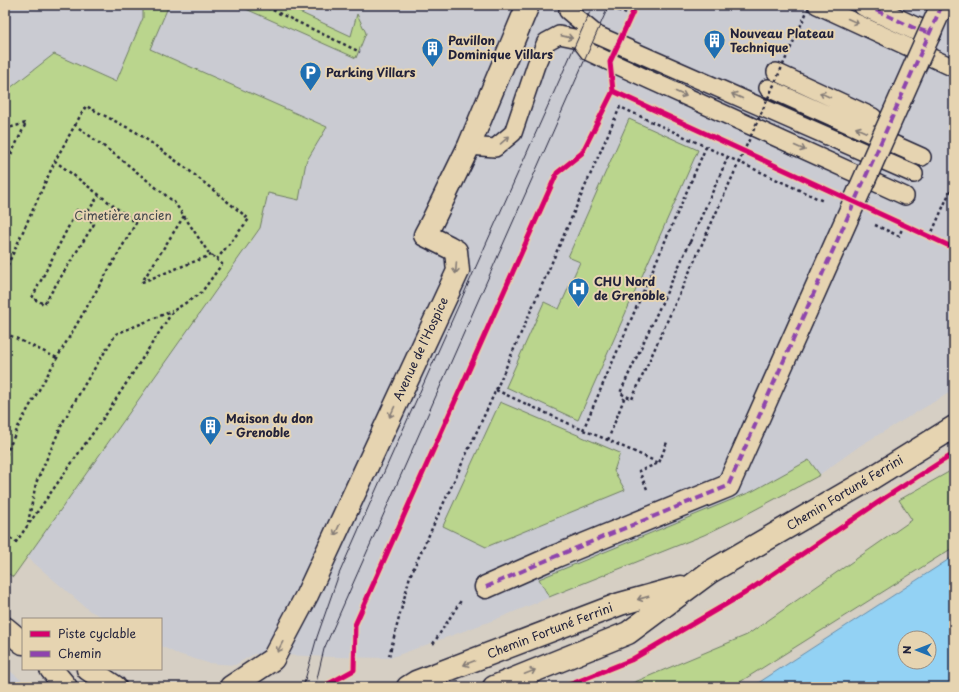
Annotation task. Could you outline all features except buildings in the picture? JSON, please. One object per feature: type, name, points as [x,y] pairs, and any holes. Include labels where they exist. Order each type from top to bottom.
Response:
[{"type":"street","name":"Avenue de l'Hospice","points":[[231,687],[273,659],[307,595],[458,271],[456,251],[449,246],[425,235],[469,146],[528,5]]},
{"type":"street","points":[[865,5],[914,28],[930,33]]},
{"type":"street","points":[[486,587],[554,557],[728,486],[942,5]]},
{"type":"street","name":"Chemin Fortuné Ferrini","points":[[494,687],[628,633],[710,572],[872,478],[954,427]]},
{"type":"street","name":"Chemin Fortuné Ferrini","points":[[408,687],[416,682],[620,604],[694,584]]},
{"type":"street","points":[[5,628],[22,642]]},
{"type":"street","points":[[52,670],[66,687]]},
{"type":"street","points":[[90,670],[115,687]]},
{"type":"lane","points":[[569,5],[568,11],[597,35],[914,174]]},
{"type":"lane","points":[[817,5],[954,68]]},
{"type":"lane","points":[[469,146],[495,148],[513,133],[536,65],[546,42],[559,35],[579,39],[589,52],[905,196]]},
{"type":"lane","points":[[777,73],[873,117]]},
{"type":"lane","points":[[768,88],[922,157]]},
{"type":"lane","points":[[763,105],[859,150]]},
{"type":"path","points":[[262,5],[360,52]]},
{"type":"path","points":[[607,5],[632,13],[618,44]]},
{"type":"path","points":[[728,157],[620,393],[632,399],[777,73],[810,5]]},
{"type":"path","points":[[5,271],[56,161],[86,106],[136,132],[186,168],[249,219],[217,259]]},
{"type":"path","points":[[389,656],[410,576],[496,390],[620,107],[828,204]]},
{"type":"path","points":[[5,129],[26,123],[5,167]]},
{"type":"path","points":[[28,525],[36,483],[63,422],[116,334],[173,311],[201,293],[222,264],[208,252],[174,202],[122,160],[75,125]]},
{"type":"path","points":[[583,430],[706,147]]},
{"type":"path","points":[[742,150],[749,154]]},
{"type":"path","points":[[5,457],[19,425],[136,223],[56,161]]},
{"type":"path","points":[[930,237],[951,189]]},
{"type":"path","points":[[85,216],[100,195]]},
{"type":"path","points":[[77,210],[85,216],[94,224],[44,304],[32,298],[77,210]]},
{"type":"path","points":[[184,216],[142,282],[211,255]]},
{"type":"path","points":[[868,222],[899,236],[902,223]]},
{"type":"path","points":[[5,535],[16,542],[107,413],[173,311]]},
{"type":"path","points":[[5,334],[57,358]]},
{"type":"path","points":[[496,390],[659,463]]},
{"type":"path","points":[[608,440],[625,396]]},
{"type":"path","points":[[659,463],[667,442]]},
{"type":"path","points":[[650,495],[638,470],[659,463]]},
{"type":"path","points":[[433,644],[461,600],[486,587]]},
{"type":"shaded area","name":"CHU Nord de Grenoble","points":[[5,5],[954,5],[954,390],[861,445],[819,475],[704,535],[494,620],[390,658],[254,654],[235,665],[208,663],[175,653],[162,646],[162,618],[105,618],[90,611],[27,557],[260,228],[163,104],[54,54],[5,92]]},
{"type":"shaded area","points":[[5,667],[30,687],[5,687]]},
{"type":"green space","name":"Cimetière ancien","points":[[143,5],[169,5],[150,49],[327,127],[306,162],[299,200],[268,193],[260,228],[13,577],[5,571],[5,92],[54,54],[116,82],[143,18]]},
{"type":"green space","points":[[237,5],[284,5],[351,36],[357,14],[366,33],[356,58]]},
{"type":"green space","points":[[629,119],[698,150],[578,420],[506,387],[544,302],[559,309],[580,262],[568,257]]},
{"type":"green space","points":[[500,402],[620,453],[614,471],[625,490],[486,547],[443,526]]},
{"type":"green space","points":[[809,460],[820,475],[704,535],[549,597],[539,579],[753,491]]},
{"type":"green space","points":[[954,469],[954,547],[732,687],[623,687],[747,635],[912,520],[899,500]]},
{"type":"water","points":[[954,556],[954,687],[752,687]]},
{"type":"tram line","points":[[303,687],[317,637],[339,574],[593,5]]},
{"type":"tram line","points":[[315,687],[324,649],[609,5]]},
{"type":"marked path","points":[[865,5],[914,28],[930,33]]},
{"type":"marked path","points":[[486,587],[554,557],[728,486],[942,5]]},
{"type":"cycle path","points":[[323,687],[354,670],[355,625],[557,173],[582,153],[613,91],[610,62],[636,5]]},
{"type":"cycle path","points":[[613,91],[954,248]]},
{"type":"cycle path","points":[[564,687],[631,660],[745,593],[886,497],[954,454]]},
{"type":"place","name":"Nouveau Plateau Technique","points":[[715,60]]},
{"type":"place","name":"Pavillon Dominique Villars","points":[[433,68]]},
{"type":"place","name":"Parking Villars","points":[[311,92]]},
{"type":"place","name":"CHU Nord de Grenoble","points":[[578,308]]},
{"type":"place","name":"Maison du don – Grenoble","points":[[210,446]]}]
